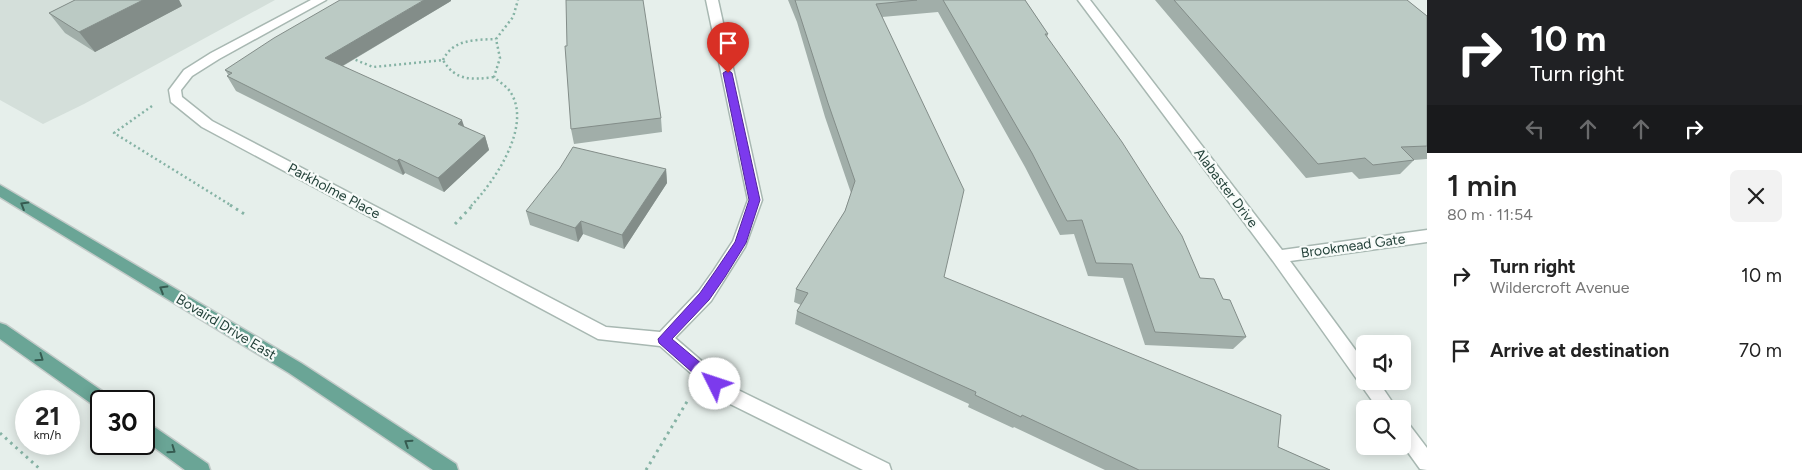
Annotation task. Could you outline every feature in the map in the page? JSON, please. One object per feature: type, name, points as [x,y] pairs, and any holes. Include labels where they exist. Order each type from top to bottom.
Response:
[{"type":"main road","name":"Bovaird Drive East","points":[[0,190],[295,368],[449,470]]},
{"type":"main road","points":[[0,330],[90,393]]},
{"type":"main road","points":[[155,438],[200,470]]},
{"type":"street","points":[[175,90],[188,73],[320,0]]},
{"type":"street","points":[[712,0],[755,200],[740,243],[720,274],[704,296],[664,339],[726,393],[882,470]]},
{"type":"street","name":"Alabaster Drive","points":[[1084,0],[1278,257],[1356,365]]},
{"type":"street","name":"Parkholme Place","points":[[175,90],[176,99],[207,124],[604,334],[664,339]]},
{"type":"street","name":"Brookmead Gate","points":[[1278,257],[1427,236]]},
{"type":"street","points":[[1411,441],[1427,463]]},
{"type":"path","points":[[437,246],[490,185],[507,153],[517,125],[517,110],[512,94],[494,77],[468,80],[455,76],[446,69],[443,60],[448,50],[460,42],[496,38],[513,17],[518,0]]},
{"type":"path","points":[[494,77],[500,64],[500,49],[496,38]]},
{"type":"path","points":[[346,55],[373,68],[443,60]]},
{"type":"path","points":[[175,90],[114,133],[246,215]]},
{"type":"path","points":[[646,470],[704,374]]},
{"type":"path","points":[[0,433],[41,470]]},
{"type":"shaded area","points":[[0,0],[275,0],[84,104],[43,124],[0,100]]},
{"type":"building","points":[[75,0],[143,0],[79,32],[49,13]]},
{"type":"building","points":[[340,0],[424,0],[325,58],[462,120],[458,124],[485,136],[438,178],[399,159],[397,161],[227,76],[232,73],[225,70],[274,38]]},
{"type":"building","points":[[566,0],[643,0],[661,118],[571,129],[565,46],[567,46]]},
{"type":"building","points":[[795,0],[917,0],[876,4],[964,190],[944,277],[1281,415],[1278,447],[1330,470],[1139,470],[975,395],[976,392],[797,311],[808,293],[796,289],[845,211],[855,181]]},
{"type":"building","points":[[943,0],[1025,0],[1048,34],[1045,34],[1122,142],[1182,236],[1200,278],[1214,279],[1223,299],[1230,300],[1246,337],[1155,332],[1132,264],[1096,263],[1082,220],[1067,221],[1032,153]]},
{"type":"building","points":[[1174,0],[1407,0],[1427,16],[1427,146],[1401,147],[1414,160],[1373,165],[1365,158],[1318,164]]},
{"type":"building","points":[[573,147],[666,169],[622,235],[581,221],[575,228],[526,211],[560,168]]},
{"type":"route","points":[[715,384],[664,339],[704,296],[720,274],[740,243],[755,200],[728,73]]}]
